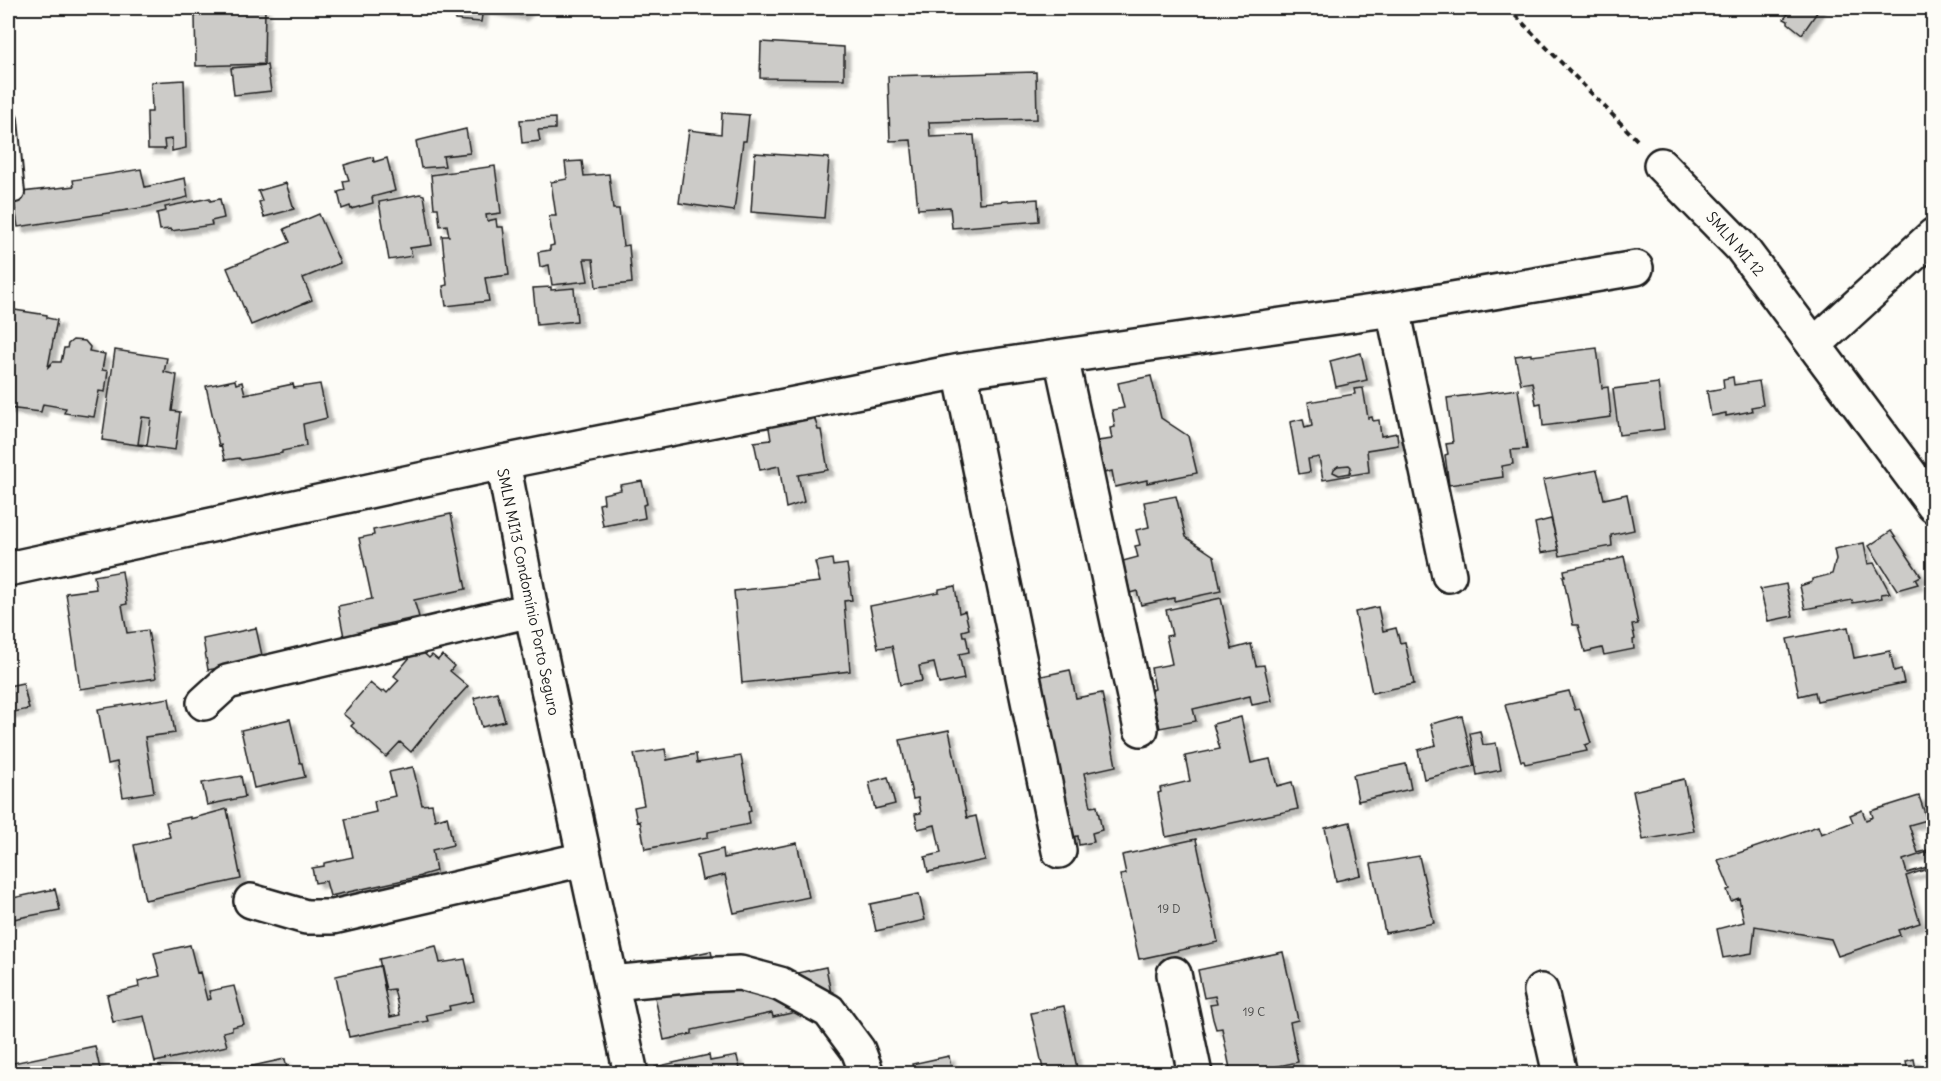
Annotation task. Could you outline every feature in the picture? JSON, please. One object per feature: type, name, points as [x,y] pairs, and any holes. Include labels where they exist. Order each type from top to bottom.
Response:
[{"type":"street","name":"SMLN MI 12","points":[[1661,165],[1742,247],[1934,506]]},
{"type":"street","points":[[1814,345],[1934,235]]},
{"type":"street","points":[[503,462],[960,371],[1393,309],[1636,268]]},
{"type":"street","points":[[1393,309],[1449,575]]},
{"type":"street","points":[[1060,357],[1141,729]]},
{"type":"street","points":[[960,371],[1059,851]]},
{"type":"street","name":"SMLN MI13 Condomínio Porto Seguro","points":[[8,569],[503,462],[531,610],[631,1074]]},
{"type":"street","points":[[204,703],[226,682],[531,610]]},
{"type":"street","points":[[251,902],[306,917],[333,917],[584,859]]},
{"type":"street","points":[[611,983],[740,973],[780,984],[829,1011],[858,1050],[867,1074]]},
{"type":"street","points":[[1174,974],[1195,1074]]},
{"type":"street","points":[[1541,991],[1560,1074]]},
{"type":"lane","points":[[8,120],[15,193]]},
{"type":"path","points":[[1508,8],[1661,165]]},
{"type":"building","points":[[203,8],[265,8],[264,64],[196,66],[195,16],[204,14]]},
{"type":"building","points":[[456,8],[483,8],[481,22],[455,20]]},
{"type":"building","points":[[483,8],[529,8],[521,15]]},
{"type":"building","points":[[1778,8],[1820,8],[1802,34],[1784,19],[1788,14]]},
{"type":"building","points":[[761,42],[844,47],[844,79],[760,78]]},
{"type":"building","points":[[267,65],[271,91],[234,95],[231,68]]},
{"type":"building","points":[[1036,72],[1037,119],[929,122],[930,137],[974,135],[979,203],[1038,199],[1039,221],[952,228],[950,207],[918,209],[911,140],[890,141],[888,76]]},
{"type":"building","points":[[184,80],[186,148],[172,151],[172,139],[164,140],[165,149],[148,149],[147,112],[152,112],[151,82]]},
{"type":"building","points":[[722,113],[749,115],[746,141],[743,141],[734,211],[679,203],[689,130],[721,134]]},
{"type":"building","points":[[555,118],[555,129],[538,130],[540,141],[522,143],[520,120]]},
{"type":"building","points":[[466,129],[470,153],[443,156],[445,166],[421,168],[416,141]]},
{"type":"building","points":[[755,153],[829,158],[824,218],[751,212]]},
{"type":"building","points":[[373,157],[374,162],[387,158],[395,191],[372,197],[373,203],[342,209],[338,192],[345,190],[343,181],[349,180],[344,165]]},
{"type":"building","points":[[582,161],[584,176],[609,174],[613,209],[619,209],[623,246],[629,245],[632,283],[596,287],[593,259],[584,259],[588,281],[552,285],[549,265],[540,267],[538,252],[550,250],[550,246],[554,245],[549,216],[556,216],[551,182],[567,179],[565,162]]},
{"type":"building","points":[[495,166],[501,213],[486,215],[487,221],[496,219],[497,227],[503,227],[509,275],[485,278],[489,301],[446,306],[443,286],[447,285],[442,236],[449,236],[447,225],[440,226],[438,208],[434,208],[431,175]]},
{"type":"building","points":[[141,169],[145,187],[185,178],[188,197],[147,207],[18,227],[13,193],[74,186],[73,180]]},
{"type":"building","points":[[286,183],[294,209],[264,217],[258,191]]},
{"type":"building","points":[[424,195],[432,245],[410,248],[412,256],[389,260],[379,202]]},
{"type":"building","points":[[210,198],[210,201],[220,199],[224,218],[211,221],[212,225],[171,231],[170,229],[160,230],[157,213],[166,211],[165,207]]},
{"type":"building","points":[[319,214],[340,263],[303,278],[312,300],[251,325],[227,268],[290,242],[284,229]]},
{"type":"building","points":[[551,287],[551,290],[574,288],[577,321],[537,325],[533,288]]},
{"type":"building","points":[[8,309],[47,315],[47,318],[57,320],[48,367],[53,362],[61,362],[64,348],[67,348],[73,340],[85,341],[90,347],[89,351],[105,354],[102,370],[108,371],[105,392],[99,391],[94,417],[64,413],[66,408],[43,404],[41,412],[8,408]]},
{"type":"building","points":[[1597,348],[1602,388],[1608,387],[1611,417],[1543,426],[1541,403],[1536,404],[1532,382],[1521,384],[1515,356]]},
{"type":"building","points":[[115,350],[167,358],[164,372],[177,375],[172,411],[180,412],[175,450],[102,440]],"holes":[[[142,417],[151,418],[147,445],[138,444]]]},
{"type":"building","points":[[1361,353],[1367,380],[1336,387],[1330,361]]},
{"type":"building","points":[[1151,376],[1161,418],[1188,436],[1197,473],[1115,487],[1112,471],[1104,473],[1098,441],[1112,439],[1110,428],[1115,427],[1112,410],[1124,408],[1118,383]]},
{"type":"building","points":[[1733,377],[1734,385],[1759,381],[1763,405],[1751,407],[1752,411],[1726,416],[1726,413],[1711,416],[1707,391],[1724,388],[1723,379]]},
{"type":"building","points":[[235,380],[236,384],[242,382],[245,394],[293,384],[294,388],[320,384],[327,418],[303,424],[306,446],[282,451],[282,453],[241,460],[239,458],[225,460],[221,445],[219,446],[206,386]]},
{"type":"building","points":[[1658,383],[1664,429],[1619,435],[1613,389]]},
{"type":"building","points":[[1363,388],[1368,418],[1372,417],[1373,421],[1379,420],[1381,436],[1397,433],[1398,445],[1367,450],[1369,472],[1323,480],[1319,457],[1308,459],[1310,472],[1299,474],[1290,422],[1303,419],[1305,428],[1312,426],[1308,402],[1355,394],[1354,389]],"holes":[[[1349,465],[1350,473],[1339,475],[1333,472],[1338,466]]]},
{"type":"building","points":[[1518,389],[1527,449],[1511,450],[1513,464],[1502,466],[1503,477],[1449,485],[1445,455],[1448,454],[1446,444],[1453,443],[1447,398]]},
{"type":"building","points":[[814,416],[818,430],[821,430],[828,470],[798,475],[804,502],[786,508],[779,466],[760,470],[754,442],[771,440],[768,422]]},
{"type":"building","points":[[1597,470],[1604,499],[1627,494],[1634,530],[1611,535],[1612,546],[1560,556],[1543,480]]},
{"type":"building","points":[[642,481],[647,504],[643,505],[645,518],[603,526],[599,504],[604,503],[603,494],[621,490],[620,485]]},
{"type":"building","points":[[1176,496],[1186,537],[1214,556],[1221,591],[1141,605],[1137,591],[1130,593],[1123,561],[1138,557],[1135,546],[1140,545],[1136,530],[1149,527],[1144,502]]},
{"type":"building","points":[[451,514],[466,589],[414,600],[419,617],[377,626],[379,635],[345,642],[338,606],[372,599],[359,538],[374,535],[373,530]]},
{"type":"building","points":[[1551,519],[1559,550],[1541,553],[1535,523]]},
{"type":"building","points":[[1891,531],[1921,576],[1915,579],[1918,584],[1897,590],[1869,546]]},
{"type":"building","points":[[1864,543],[1868,564],[1874,563],[1890,593],[1881,594],[1882,598],[1853,603],[1852,600],[1805,609],[1800,586],[1812,582],[1812,579],[1832,574],[1836,559],[1834,549]]},
{"type":"building","points":[[1624,556],[1638,624],[1632,625],[1635,639],[1633,640],[1634,649],[1604,655],[1602,648],[1585,652],[1578,625],[1573,625],[1563,576],[1565,576],[1564,570]]},
{"type":"building","points":[[832,559],[833,566],[847,564],[852,600],[844,601],[850,671],[742,683],[734,591],[820,582],[815,562]]},
{"type":"building","points":[[122,571],[127,604],[122,605],[127,633],[148,630],[156,678],[80,689],[66,593],[96,589],[94,576]]},
{"type":"building","points":[[1786,584],[1793,616],[1768,621],[1760,589]]},
{"type":"building","points":[[955,586],[959,613],[965,611],[969,629],[962,631],[963,636],[966,636],[969,652],[959,654],[964,679],[939,684],[934,663],[919,666],[922,681],[900,685],[892,646],[878,648],[870,606],[939,592],[939,589]]},
{"type":"building","points":[[1221,598],[1232,649],[1251,644],[1256,666],[1264,665],[1272,701],[1252,705],[1250,696],[1193,709],[1196,721],[1160,728],[1151,690],[1155,689],[1151,668],[1172,664],[1166,636],[1172,635],[1166,610]]},
{"type":"building","points":[[1378,607],[1383,631],[1396,628],[1400,643],[1405,642],[1414,684],[1372,693],[1355,612]]},
{"type":"building","points":[[1848,627],[1854,658],[1890,651],[1894,671],[1901,669],[1904,683],[1817,701],[1815,692],[1799,696],[1787,639]]},
{"type":"building","points":[[256,628],[263,660],[208,670],[203,639]]},
{"type":"building","points":[[418,648],[429,658],[432,655],[438,660],[442,655],[454,666],[450,671],[468,686],[411,752],[400,742],[386,757],[351,726],[354,723],[343,714],[370,683],[381,692],[384,690],[387,693],[399,680],[394,676]]},
{"type":"building","points":[[1070,670],[1076,698],[1102,693],[1116,766],[1084,773],[1091,807],[1097,806],[1102,830],[1092,833],[1094,842],[1079,845],[1078,836],[1057,840],[1023,680]]},
{"type":"building","points":[[23,683],[29,709],[8,713],[8,686]]},
{"type":"building","points":[[1569,691],[1575,710],[1580,709],[1591,743],[1585,745],[1587,751],[1525,764],[1521,761],[1505,705]]},
{"type":"building","points":[[497,692],[505,721],[482,727],[474,698]]},
{"type":"building","points":[[169,698],[175,733],[145,737],[154,792],[123,797],[117,762],[108,764],[98,709]]},
{"type":"building","points":[[1462,716],[1474,766],[1424,779],[1418,750],[1436,745],[1431,724]]},
{"type":"building","points":[[1241,717],[1251,763],[1270,759],[1277,786],[1292,782],[1298,809],[1166,837],[1158,793],[1161,792],[1160,788],[1190,781],[1185,756],[1220,749],[1213,724]]},
{"type":"building","points":[[290,719],[305,777],[254,788],[241,730]]},
{"type":"building","points":[[949,730],[967,818],[976,816],[985,860],[928,872],[925,857],[941,853],[935,825],[918,829],[915,814],[921,813],[918,798],[913,799],[900,740]]},
{"type":"building","points":[[1480,731],[1483,745],[1496,743],[1501,770],[1477,775],[1470,733]]},
{"type":"building","points":[[665,749],[667,760],[696,754],[697,763],[741,756],[751,811],[748,812],[750,824],[708,832],[708,837],[645,849],[640,821],[637,822],[634,807],[644,805],[634,754]]},
{"type":"building","points":[[1406,764],[1411,789],[1358,801],[1353,775]]},
{"type":"building","points":[[413,767],[422,805],[432,804],[435,820],[447,816],[453,845],[432,850],[436,871],[330,896],[326,881],[315,883],[312,868],[353,857],[345,819],[376,812],[374,801],[395,796],[389,772]]},
{"type":"building","points":[[241,776],[245,797],[207,805],[202,783]]},
{"type":"building","points":[[888,777],[895,804],[875,809],[869,782]]},
{"type":"building","points":[[1684,779],[1694,831],[1643,840],[1633,791]]},
{"type":"building","points":[[1919,796],[1927,820],[1909,825],[1918,853],[1934,848],[1934,850],[1903,860],[1907,873],[1934,865],[1934,867],[1906,876],[1920,923],[1898,930],[1900,935],[1838,956],[1831,939],[1755,926],[1752,953],[1723,958],[1717,929],[1744,922],[1739,898],[1731,901],[1727,890],[1730,889],[1718,860],[1818,826],[1821,834],[1853,822],[1850,815],[1862,810],[1866,820],[1873,817],[1871,811]]},
{"type":"building","points":[[227,809],[241,879],[145,900],[134,845],[170,837],[166,822],[190,817],[190,819]]},
{"type":"building","points":[[1350,822],[1361,875],[1336,881],[1325,828]]},
{"type":"building","points":[[1196,839],[1218,942],[1139,959],[1120,875],[1126,874],[1122,855]]},
{"type":"building","points":[[797,843],[809,897],[734,913],[725,875],[702,880],[697,855],[723,849],[724,858]]},
{"type":"building","points":[[1419,856],[1434,923],[1385,933],[1371,864]]},
{"type":"building","points":[[55,889],[60,910],[8,920],[8,899]]},
{"type":"building","points":[[919,894],[925,920],[876,931],[870,904]]},
{"type":"building","points":[[190,945],[207,1000],[211,999],[209,991],[234,986],[244,1024],[223,1032],[227,1046],[155,1062],[144,1016],[113,1022],[107,995],[139,987],[138,981],[160,976],[154,953]]},
{"type":"building","points":[[436,946],[440,963],[465,959],[474,1001],[449,1006],[450,1010],[426,1015],[428,1021],[349,1037],[336,976],[380,966],[390,1017],[400,1015],[394,989],[386,990],[379,959]]},
{"type":"building","points":[[711,951],[719,990],[826,967],[833,1004],[773,1017],[772,1013],[692,1030],[692,1034],[664,1040],[648,964]]},
{"type":"building","points":[[1283,952],[1298,1020],[1290,1022],[1298,1062],[1231,1074],[1222,1028],[1216,1029],[1210,1005],[1217,1004],[1215,996],[1204,998],[1198,970]]},
{"type":"building","points":[[1064,1006],[1077,1068],[1044,1074],[1031,1013]]},
{"type":"building","points":[[95,1046],[101,1074],[8,1074],[8,1064]]},
{"type":"building","points":[[709,1055],[710,1061],[737,1056],[741,1074],[656,1074],[655,1067]]},
{"type":"building","points":[[949,1056],[952,1074],[914,1074],[912,1064]]},
{"type":"building","points":[[285,1059],[288,1074],[217,1074],[266,1063]]},
{"type":"building","points":[[1914,1059],[1917,1074],[1908,1074],[1906,1061]]}]
